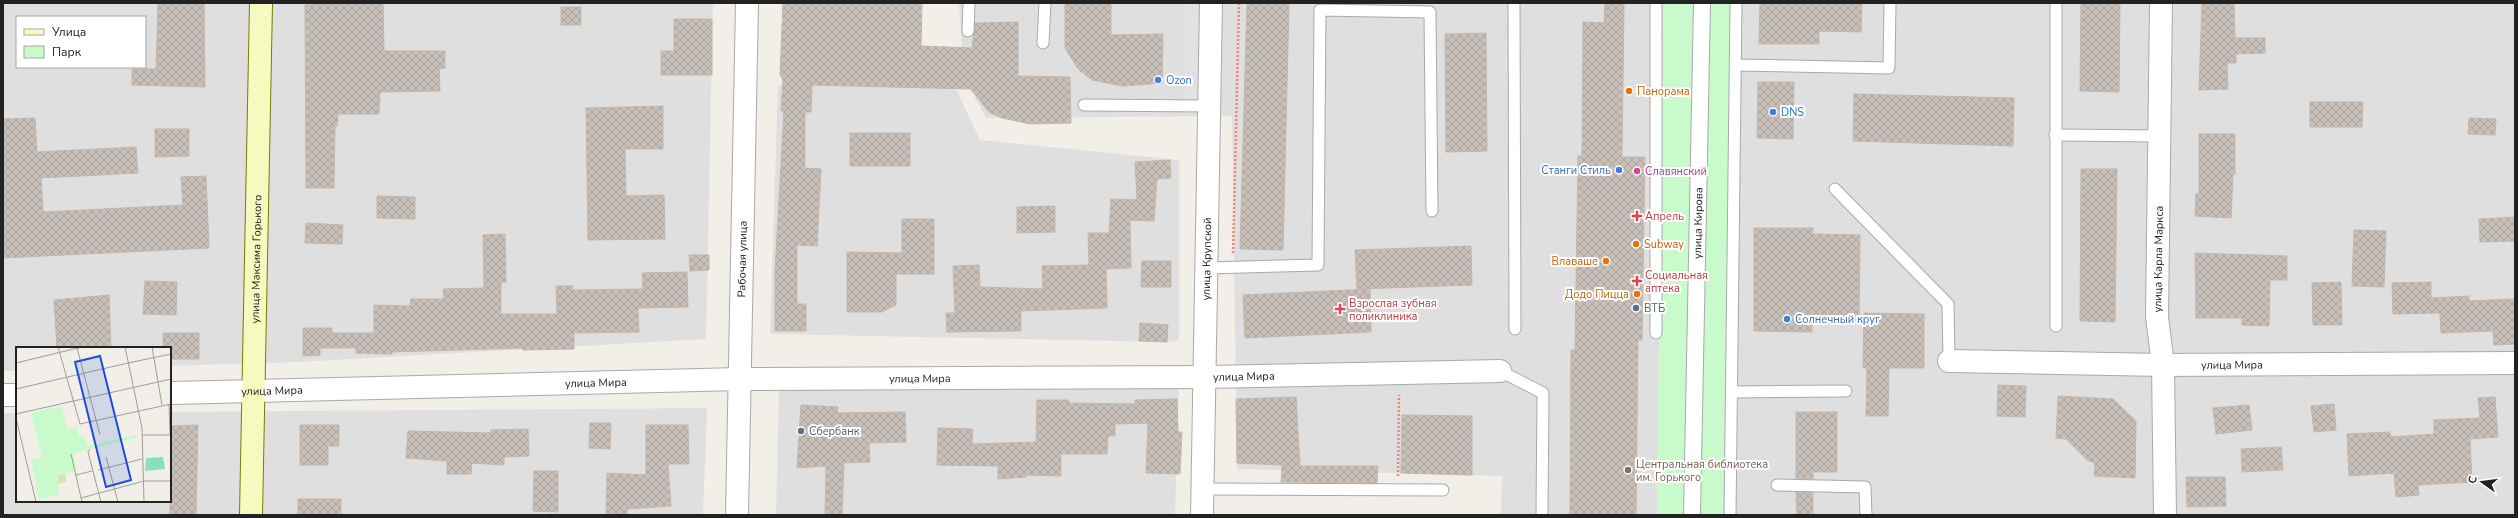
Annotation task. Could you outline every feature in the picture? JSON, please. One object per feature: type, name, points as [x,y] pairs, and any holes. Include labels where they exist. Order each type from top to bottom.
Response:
[{"type":"main road","name":"улица Максима Горького","points":[[251,515],[261,3]]},
{"type":"street","name":"Рабочая улица","points":[[737,515],[747,3]]},
{"type":"street","name":"улица Крупской","points":[[1202,515],[1211,3]]},
{"type":"street","name":"улица Кирова","points":[[1692,515],[1702,3]]},
{"type":"street","name":"улица Карла Маркса","points":[[2161,3],[2157,317],[2163,364],[2165,515]]},
{"type":"street","name":"улица Мира","points":[[1949,361],[2163,364],[2515,363]]},
{"type":"street","name":"улица Мира","points":[[171,393],[740,378],[1205,377],[1500,371]]},
{"type":"street","points":[[3,395],[16,395]]},
{"type":"lane","points":[[968,3],[968,31]]},
{"type":"lane","points":[[1043,43],[1045,3]]},
{"type":"lane","points":[[1514,3],[1515,329]]},
{"type":"lane","points":[[1656,3],[1656,333]]},
{"type":"lane","points":[[1730,515],[1736,3]]},
{"type":"lane","points":[[1736,65],[1889,68],[1890,3]]},
{"type":"lane","points":[[2056,3],[2056,326]]},
{"type":"lane","points":[[1207,268],[1318,265],[1320,10],[1430,12],[1432,211]]},
{"type":"lane","points":[[1084,105],[1209,106]]},
{"type":"lane","points":[[2055,135],[2160,136]]},
{"type":"lane","points":[[1836,189],[1948,304],[1949,361]]},
{"type":"lane","name":"улица Мира","points":[[1500,371],[1543,394],[1542,515]]},
{"type":"lane","points":[[1732,392],[1846,391]]},
{"type":"lane","points":[[1777,485],[1865,488],[1866,515]]},
{"type":"lane","points":[[1202,489],[1443,490]]},
{"type":"path","points":[[1232,267],[1239,3]]},
{"type":"path","points":[[1397,490],[1400,373]]},
{"type":"shaded area","points":[[3,3],[713,3],[706,339],[298,362],[171,366],[171,347],[16,347],[16,371],[3,371]]},
{"type":"shaded area","points":[[959,3],[1663,3],[1657,515],[1501,515],[1502,476],[1237,469],[1232,116],[986,118],[964,77]]},
{"type":"shaded area","points":[[1186,3],[1200,3],[1198,99],[1184,99]]},
{"type":"shaded area","points":[[1732,3],[2515,3],[2515,515],[1729,515]]},
{"type":"shaded area","points":[[778,85],[955,87],[980,140],[1179,160],[1179,340],[1167,342],[770,334]]},
{"type":"shaded area","points":[[779,386],[1179,386],[1175,515],[776,515]]},
{"type":"shaded area","points":[[707,408],[703,515],[3,515],[3,413],[16,413],[16,502],[171,502],[171,412]]},
{"type":"green space","points":[[1663,3],[1732,3],[1729,515],[1657,515]]},
{"type":"building","points":[[158,3],[204,3],[205,87],[132,85],[132,69],[156,69]]},
{"type":"building","points":[[383,3],[384,51],[445,51],[445,68],[439,69],[440,91],[380,92],[379,114],[338,114],[337,126],[335,126],[334,188],[306,188],[305,5]]},
{"type":"building","points":[[783,3],[922,3],[921,46],[972,48],[975,23],[1018,22],[1018,76],[1070,77],[1071,123],[1030,124],[1002,118],[989,112],[971,89],[812,85],[811,112],[805,112],[805,168],[821,169],[817,246],[797,245],[797,304],[806,304],[806,331],[775,331],[775,271],[784,111],[781,111],[783,80],[780,75]]},
{"type":"building","points":[[1065,3],[1111,3],[1111,35],[1163,34],[1162,83],[1123,86],[1092,80],[1078,69],[1065,48]]},
{"type":"building","points":[[1247,3],[1289,3],[1283,250],[1240,249]]},
{"type":"building","points":[[1605,3],[1624,3],[1622,157],[1645,157],[1642,340],[1638,340],[1636,515],[1570,515],[1571,350],[1575,350],[1578,156],[1582,156],[1583,22],[1604,23]]},
{"type":"building","points":[[1760,3],[1862,3],[1861,32],[1819,31],[1819,44],[1759,44]]},
{"type":"building","points":[[2081,3],[2120,3],[2119,92],[2080,91]]},
{"type":"building","points":[[2202,3],[2234,3],[2235,38],[2265,38],[2265,53],[2236,54],[2236,63],[2227,63],[2228,89],[2199,90]]},
{"type":"building","points":[[561,7],[581,7],[581,25],[561,25]]},
{"type":"building","points":[[674,19],[712,19],[712,75],[661,75],[661,51],[674,51]]},
{"type":"building","points":[[1486,33],[1487,151],[1446,152],[1445,34]]},
{"type":"building","points":[[1758,82],[1794,82],[1793,139],[1757,138]]},
{"type":"building","points":[[1854,94],[2014,98],[2013,146],[1853,141]]},
{"type":"building","points":[[2310,102],[2363,102],[2362,127],[2310,127]]},
{"type":"building","points":[[663,106],[663,149],[625,149],[626,196],[664,195],[665,239],[588,240],[586,108]]},
{"type":"building","points":[[35,118],[37,152],[136,147],[138,173],[41,178],[43,212],[183,205],[181,177],[206,176],[209,248],[3,258],[3,119]]},
{"type":"building","points":[[2469,118],[2496,119],[2495,135],[2468,134]]},
{"type":"building","points":[[155,129],[189,129],[189,156],[155,157]]},
{"type":"building","points":[[850,133],[910,133],[910,166],[850,166]]},
{"type":"building","points":[[2199,134],[2235,134],[2235,174],[2233,174],[2231,218],[2195,216],[2196,194],[2199,194]]},
{"type":"building","points":[[1170,160],[1171,178],[1157,179],[1154,221],[1130,220],[1131,268],[1106,269],[1107,308],[1021,311],[1021,331],[947,332],[946,313],[955,313],[953,266],[979,265],[980,287],[1043,289],[1042,266],[1089,265],[1088,233],[1109,233],[1111,199],[1137,200],[1135,162]]},
{"type":"building","points":[[2081,169],[2117,169],[2115,322],[2080,321]]},
{"type":"building","points":[[377,196],[415,197],[415,219],[377,218]]},
{"type":"building","points":[[1055,206],[1055,232],[1017,233],[1017,207]]},
{"type":"building","points":[[2515,217],[2515,241],[2480,242],[2479,219]]},
{"type":"building","points":[[902,219],[934,219],[934,274],[896,274],[896,305],[882,312],[847,312],[847,252],[902,253]]},
{"type":"building","points":[[306,223],[343,225],[342,244],[305,243]]},
{"type":"building","points":[[1754,228],[1813,228],[1813,234],[1860,235],[1859,321],[1812,320],[1812,332],[1754,331]]},
{"type":"building","points":[[2354,230],[2386,231],[2384,287],[2352,286]]},
{"type":"building","points":[[505,234],[506,282],[501,282],[501,314],[557,314],[556,286],[573,286],[573,290],[643,289],[642,273],[687,272],[688,307],[638,308],[639,332],[574,333],[574,349],[523,350],[523,348],[392,352],[392,354],[356,353],[356,348],[320,348],[320,355],[303,356],[303,328],[332,328],[332,333],[374,333],[374,305],[410,306],[411,299],[444,299],[443,289],[484,288],[483,235]]},
{"type":"building","points":[[1471,246],[1472,285],[1357,289],[1355,250]]},
{"type":"building","points":[[2195,253],[2287,256],[2287,280],[2270,280],[2269,326],[2242,325],[2242,318],[2196,318]]},
{"type":"building","points":[[689,255],[709,255],[709,270],[690,271]]},
{"type":"building","points":[[1142,261],[1171,261],[1171,287],[1141,287]]},
{"type":"building","points":[[145,281],[177,282],[176,315],[143,314]]},
{"type":"building","points":[[2341,282],[2342,325],[2313,325],[2312,283]]},
{"type":"building","points":[[2431,282],[2431,298],[2469,296],[2469,301],[2515,299],[2515,344],[2494,345],[2493,331],[2441,333],[2440,313],[2393,314],[2392,283]]},
{"type":"building","points":[[1370,289],[1371,332],[1245,338],[1243,295]]},
{"type":"building","points":[[109,295],[111,347],[57,347],[54,300]]},
{"type":"building","points":[[1864,313],[1924,314],[1924,368],[1889,368],[1888,416],[1866,416],[1867,368],[1863,368]]},
{"type":"building","points":[[1140,323],[1168,325],[1167,342],[1139,341]]},
{"type":"building","points":[[163,333],[199,333],[199,359],[171,359],[171,347],[163,347]]},
{"type":"building","points":[[1998,385],[2026,386],[2025,417],[1997,416]]},
{"type":"building","points":[[2058,396],[2113,399],[2136,421],[2135,478],[2094,476],[2095,463],[2087,460],[2066,439],[2056,438]]},
{"type":"building","points":[[1296,397],[1300,466],[1378,466],[1377,483],[1281,482],[1282,465],[1237,463],[1236,399]]},
{"type":"building","points":[[2495,397],[2498,437],[2470,439],[2472,482],[2418,485],[2419,495],[2396,497],[2394,473],[2349,476],[2347,434],[2389,432],[2392,437],[2434,434],[2434,420],[2480,418],[2478,398]]},
{"type":"building","points":[[1177,399],[1178,432],[1182,432],[1180,474],[1146,473],[1148,423],[1115,424],[1115,436],[1108,436],[1107,454],[1061,454],[1061,476],[1026,475],[1026,477],[998,479],[998,466],[937,465],[938,428],[973,429],[972,444],[1036,442],[1037,400],[1069,400],[1069,403],[1135,404],[1135,400]]},
{"type":"building","points":[[2334,404],[2336,430],[2314,432],[2311,406]]},
{"type":"building","points":[[801,405],[838,407],[837,413],[905,412],[906,442],[869,443],[870,462],[844,463],[842,515],[825,515],[826,466],[797,468]]},
{"type":"building","points":[[2249,405],[2252,430],[2216,434],[2213,408]]},
{"type":"building","points":[[1796,412],[1837,412],[1837,472],[1813,472],[1813,479],[1796,478]]},
{"type":"building","points":[[1402,415],[1472,416],[1472,475],[1401,473]]},
{"type":"building","points":[[590,423],[611,423],[610,449],[589,448]]},
{"type":"building","points":[[198,425],[196,515],[170,515],[171,426]]},
{"type":"building","points":[[300,425],[339,425],[339,446],[328,446],[328,465],[300,465]]},
{"type":"building","points":[[646,425],[688,425],[689,464],[668,464],[671,506],[627,509],[627,514],[606,513],[607,473],[646,475]]},
{"type":"building","points":[[528,429],[529,456],[504,457],[504,465],[472,463],[471,474],[447,474],[447,461],[406,458],[408,431],[490,433],[491,430]]},
{"type":"building","points":[[2281,447],[2283,470],[2242,472],[2241,449]]},
{"type":"building","points":[[534,471],[558,471],[558,512],[533,511]]},
{"type":"building","points":[[2186,477],[2225,477],[2226,506],[2187,507]]},
{"type":"building","points":[[1796,492],[1813,493],[1813,515],[1797,515]]},
{"type":"building","points":[[298,499],[341,499],[341,515],[298,515]]},
{"type":"place","name":"Ozon","points":[[1158,80]]},
{"type":"place","name":"Панорама","points":[[1629,91]]},
{"type":"place","name":"DNS","points":[[1773,112]]},
{"type":"place","name":"Станги Стиль","points":[[1619,170]]},
{"type":"place","name":"Славянский","points":[[1637,171]]},
{"type":"place","name":"Апрель","points":[[1637,216]]},
{"type":"place","name":"Subway","points":[[1636,244]]},
{"type":"place","name":"Влаваше","points":[[1606,261]]},
{"type":"place","name":"Социальная аптека","points":[[1637,281]]},
{"type":"place","name":"Додо Пицца","points":[[1637,294]]},
{"type":"place","name":"ВТБ","points":[[1636,308]]},
{"type":"place","name":"Взрослая зубная поликлиника","points":[[1340,309]]},
{"type":"place","name":"Солнечный круг","points":[[1787,319]]},
{"type":"place","name":"Сбербанк","points":[[801,431]]},
{"type":"place","name":"Центральная библиотека им. Горького","points":[[1628,470]]}]
